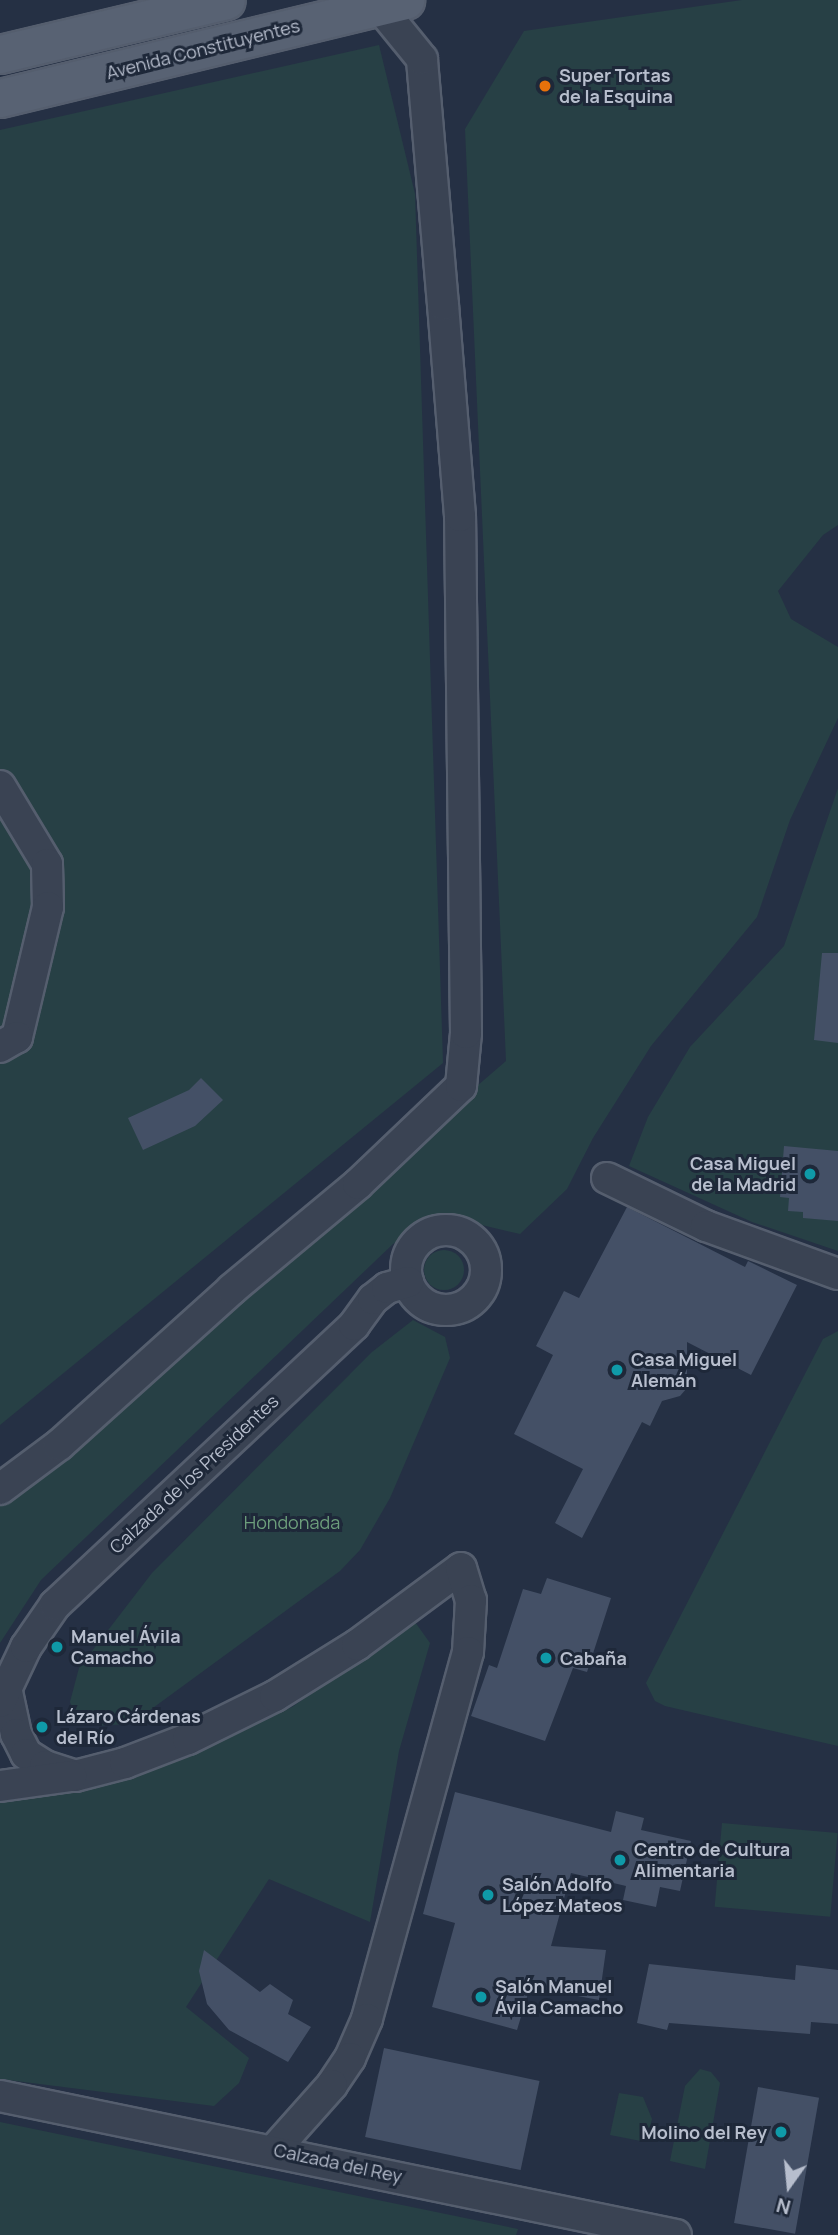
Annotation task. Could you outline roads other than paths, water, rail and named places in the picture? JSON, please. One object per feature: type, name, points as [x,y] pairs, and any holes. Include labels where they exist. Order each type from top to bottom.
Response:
[{"type":"main road","points":[[0,54],[226,0]]},
{"type":"main road","name":"Avenida Constituyentes","points":[[0,98],[386,2]]},
{"type":"street","points":[[0,1489],[59,1445],[232,1290],[358,1184],[461,1086],[466,1019],[460,516],[422,59],[386,2]]},
{"type":"street","points":[[0,786],[47,864],[48,907],[17,1037],[0,1047]]},
{"type":"street","points":[[607,1178],[706,1226],[838,1274]]},
{"type":"street","name":"Calzada de los Presidentes","points":[[4,1697],[26,1647],[55,1605],[354,1325],[373,1299],[387,1289],[408,1282]]},
{"type":"street","points":[[0,1786],[75,1776],[188,1739],[275,1696],[368,1638],[461,1568],[471,1600],[468,1652],[367,2019],[338,2076],[274,2150]]},
{"type":"street","points":[[4,1697],[26,1754],[75,1776]]},
{"type":"street","name":"Calzada del Rey","points":[[0,2096],[274,2150],[676,2235]]},
{"type":"place","name":"Super Tortas de la Esquina","points":[[545,86]]},
{"type":"place","name":"Casa Miguel de la Madrid","points":[[810,1174]]},
{"type":"place","name":"Casa Miguel Alemán","points":[[617,1370]]},
{"type":"place","name":"Manuel Ávila Camacho","points":[[57,1647]]},
{"type":"place","name":"Cabaña","points":[[546,1658]]},
{"type":"place","name":"Lázaro Cárdenas del Río","points":[[42,1727]]},
{"type":"place","name":"Centro de Cultura Alimentaria","points":[[620,1860]]},
{"type":"place","name":"Salón Adolfo López Mateos","points":[[488,1895]]},
{"type":"place","name":"Salón Manuel Ávila Camacho","points":[[481,1997]]},
{"type":"place","name":"Molino del Rey","points":[[781,2132]]},
{"type":"park label","name":"Hondonada","points":[[292,1522]]}]
